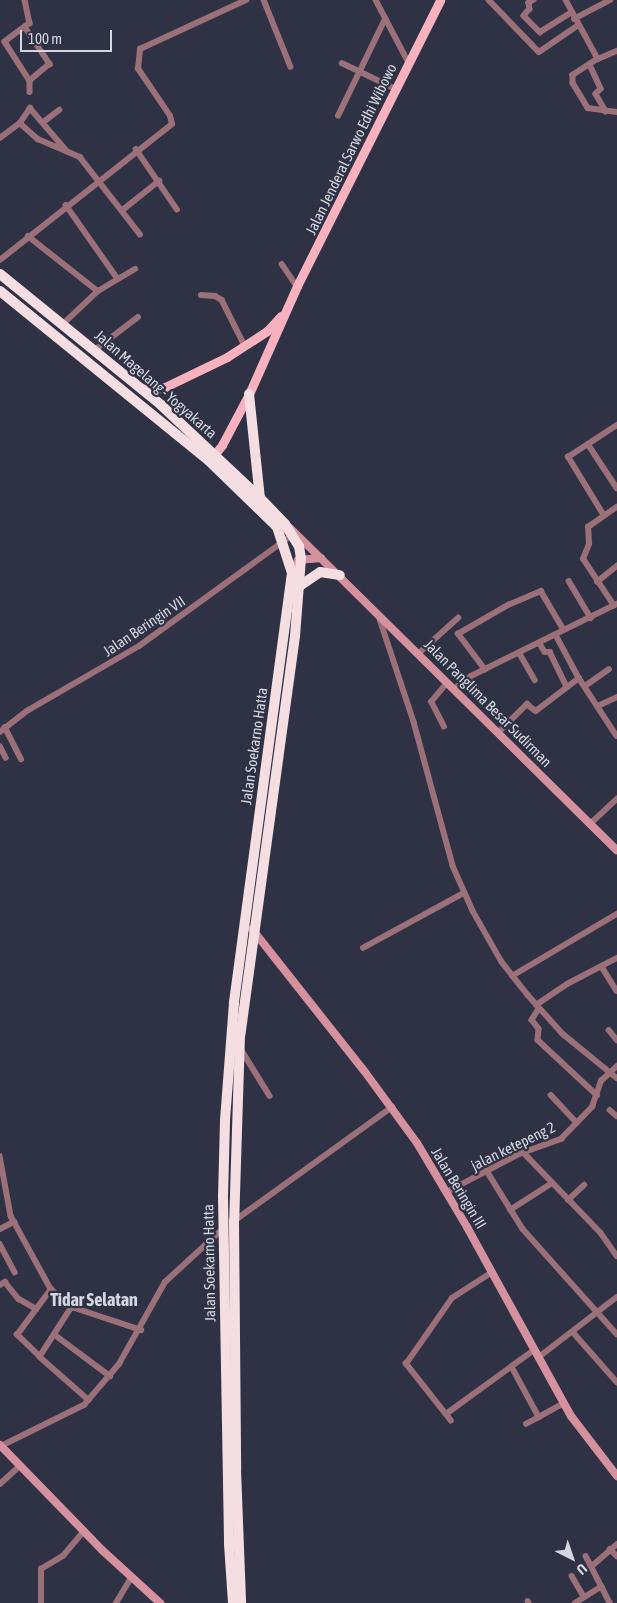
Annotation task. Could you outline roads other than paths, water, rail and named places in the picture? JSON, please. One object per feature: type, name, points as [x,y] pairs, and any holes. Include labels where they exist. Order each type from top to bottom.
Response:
[{"type":"highway","name":"Jalan Magelang - Yogyakarta","points":[[0,274],[154,399],[281,525]]},
{"type":"highway","name":"Jalan Magelang - Yogyakarta","points":[[0,291],[159,419],[212,458],[260,498],[281,525]]},
{"type":"highway","points":[[249,394],[260,498]]},
{"type":"highway","points":[[281,525],[299,546]]},
{"type":"highway","points":[[290,536],[292,572]]},
{"type":"highway","name":"Jalan Soekarno Hatta","points":[[242,1603],[236,1575],[223,1153],[228,1072],[279,716],[301,585],[299,546]]},
{"type":"highway","name":"Jalan Soekarno Hatta","points":[[279,716],[292,572]]},
{"type":"highway","points":[[301,585],[316,573],[340,575]]},
{"type":"highway","name":"Jalan Soekarno Hatta","points":[[233,1603],[236,1575],[234,1221],[240,1047],[249,926]]},
{"type":"main road","name":"Jalan Jenderal Sarwo Edhi Wibowo","points":[[212,458],[249,394],[286,310],[440,0]]},
{"type":"main road","name":"Jalan Jenderal Sarwo Edhi Wibowo","points":[[138,386],[147,391],[165,387],[249,343],[286,310]]},
{"type":"main road","points":[[249,343],[264,342],[270,350]]},
{"type":"main road","name":"Jalan Jenderal Sarwo Edhi Wibowo","points":[[154,399],[165,387]]},
{"type":"main road","points":[[154,399],[152,407],[159,419]]},
{"type":"street","points":[[25,0],[31,18],[25,27],[2,43],[30,81],[30,92]]},
{"type":"street","points":[[0,260],[99,178],[172,122],[138,69],[140,50],[246,0]]},
{"type":"street","points":[[264,0],[291,67]]},
{"type":"street","points":[[376,0],[409,63]]},
{"type":"street","points":[[489,0],[539,52],[577,26]]},
{"type":"street","points":[[534,0],[529,3],[529,10],[524,16],[540,32],[571,13]]},
{"type":"street","points":[[566,0],[577,26],[598,59]]},
{"type":"street","points":[[574,19],[610,0]]},
{"type":"street","points":[[338,116],[385,20]]},
{"type":"street","points":[[25,27],[50,64],[30,81]]},
{"type":"street","points":[[617,51],[598,59],[573,75],[573,83],[588,108],[617,112]]},
{"type":"street","points":[[342,63],[396,89]]},
{"type":"street","points":[[590,65],[601,89],[596,94],[606,111]]},
{"type":"street","points":[[0,138],[20,123],[30,108],[44,121],[65,150]]},
{"type":"street","points":[[44,121],[59,110]]},
{"type":"street","points":[[20,123],[38,139],[80,157],[124,209],[140,234]]},
{"type":"street","points":[[136,149],[177,209]]},
{"type":"street","points":[[124,209],[159,181]]},
{"type":"street","points":[[66,205],[118,279]]},
{"type":"street","points":[[28,236],[98,291]]},
{"type":"street","points":[[282,264],[298,286]]},
{"type":"street","points":[[63,324],[98,291],[135,268]]},
{"type":"street","points":[[201,295],[215,296],[222,300],[249,343]]},
{"type":"street","points":[[95,350],[138,317]]},
{"type":"street","points":[[604,516],[568,457],[617,425]]},
{"type":"street","points":[[588,444],[617,488]]},
{"type":"street","points":[[454,689],[484,670],[520,654],[616,605],[597,582],[583,559],[589,541],[587,529],[617,507]]},
{"type":"street","points":[[281,525],[290,536],[321,558]]},
{"type":"street","name":"Jalan Beringin VII","points":[[0,732],[5,727],[139,646],[290,536]]},
{"type":"street","points":[[299,546],[321,558]]},
{"type":"street","points":[[292,572],[296,561],[301,558],[321,558]]},
{"type":"street","name":"Jalan Panglima Besar Sudirman","points":[[321,558],[617,850]]},
{"type":"street","points":[[597,582],[617,566]]},
{"type":"street","points":[[569,581],[591,618]]},
{"type":"street","points":[[484,670],[458,634],[508,604],[540,591],[564,630]]},
{"type":"street","points":[[378,614],[414,722],[453,866],[464,893],[512,976],[537,1007],[576,1046],[617,1078]]},
{"type":"street","points":[[418,654],[458,618]]},
{"type":"street","points":[[556,635],[579,678],[617,736]]},
{"type":"street","points":[[540,644],[545,652],[550,652],[567,687]]},
{"type":"street","points":[[520,654],[535,680]]},
{"type":"street","points":[[584,686],[609,669]]},
{"type":"street","points":[[498,733],[527,704],[536,711],[579,678]]},
{"type":"street","points":[[444,727],[431,703],[447,683]]},
{"type":"street","points":[[598,706],[617,697]]},
{"type":"street","points":[[5,727],[21,759]]},
{"type":"street","points":[[0,746],[6,758]]},
{"type":"street","points":[[590,824],[617,798]]},
{"type":"street","points":[[363,948],[464,893]]},
{"type":"street","points":[[512,976],[617,914]]},
{"type":"street","name":"Jalan Beringin III","points":[[249,926],[392,1107],[447,1192],[564,1403],[593,1448],[617,1476]]},
{"type":"street","points":[[596,1095],[538,1040],[539,1029],[532,1020],[537,1007],[566,984],[617,958]]},
{"type":"street","points":[[602,967],[617,991]]},
{"type":"street","points":[[609,1030],[617,1040]]},
{"type":"street","points":[[240,1047],[270,1096]]},
{"type":"street","name":"jalan ketepeng 2","points":[[447,1192],[524,1153],[561,1139],[592,1107],[601,1081],[617,1066]]},
{"type":"street","points":[[551,1094],[577,1123]]},
{"type":"street","points":[[234,1221],[392,1107]]},
{"type":"street","points":[[610,1110],[617,1116]]},
{"type":"street","points":[[524,1153],[617,1256]]},
{"type":"street","points":[[0,1156],[3,1194],[14,1222],[51,1289],[72,1307],[140,1330]]},
{"type":"street","points":[[487,1171],[510,1210],[617,1334]]},
{"type":"street","points":[[510,1210],[552,1183]]},
{"type":"street","points":[[568,1200],[584,1185]]},
{"type":"street","points":[[0,1230],[14,1222]]},
{"type":"street","points":[[160,1603],[131,1578],[1,1446],[9,1440],[80,1408],[89,1400],[110,1376],[140,1330],[165,1282],[224,1228]]},
{"type":"street","points":[[0,1244],[15,1272]]},
{"type":"street","points":[[451,1421],[410,1371],[407,1362],[452,1298],[491,1273]]},
{"type":"street","points":[[0,1285],[4,1282],[20,1299],[36,1309]]},
{"type":"street","points":[[51,1289],[17,1335],[89,1400]]},
{"type":"street","points":[[539,1357],[598,1314],[617,1297]]},
{"type":"street","points":[[40,1357],[72,1307]]},
{"type":"street","points":[[574,1332],[617,1382]]},
{"type":"street","points":[[55,1335],[110,1376]]},
{"type":"street","points":[[446,1414],[534,1350]]},
{"type":"street","points":[[512,1367],[539,1417]]},
{"type":"street","points":[[526,1424],[564,1403]]},
{"type":"street","points":[[0,1484],[20,1466]]},
{"type":"street","points":[[41,1603],[41,1569],[63,1556],[84,1531]]},
{"type":"street","points":[[592,1566],[617,1544]]},
{"type":"street","points":[[610,1549],[617,1556]]},
{"type":"street","points":[[586,1556],[610,1603]]},
{"type":"street","points":[[572,1576],[584,1596]]},
{"type":"street","points":[[116,1603],[131,1578]]},
{"type":"street","points":[[575,1603],[601,1587]]},
{"type":"district","name":"Tidar Selatan","points":[[94,1300]]}]
